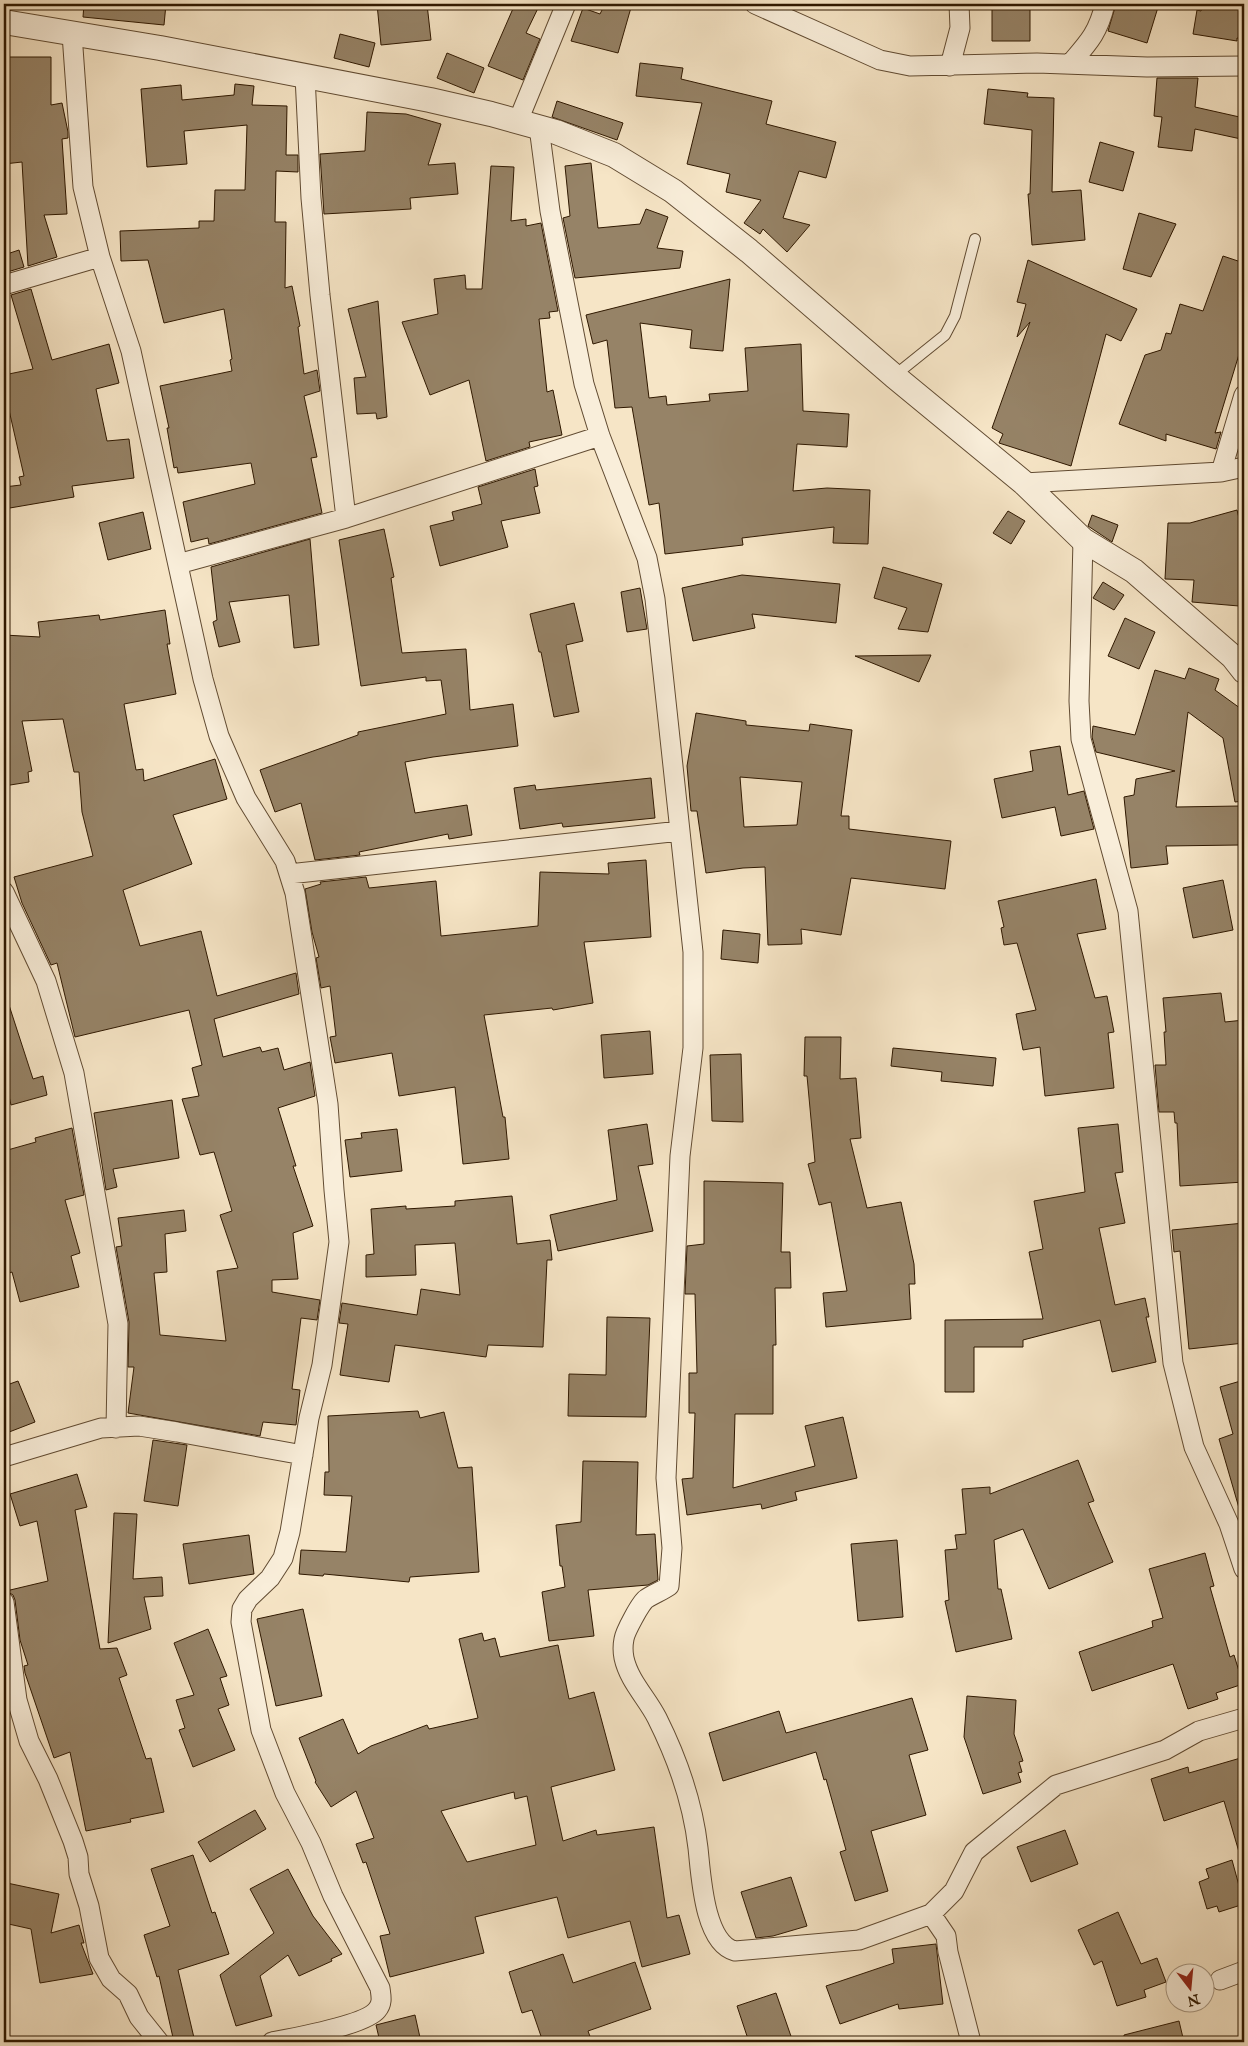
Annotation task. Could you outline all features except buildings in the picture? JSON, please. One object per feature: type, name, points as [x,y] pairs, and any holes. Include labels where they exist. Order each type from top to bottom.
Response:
[{"type":"street","points":[[566,4],[528,124],[550,211],[582,374],[600,436],[647,558],[652,582],[693,952],[693,1048],[680,1156],[666,1478],[672,1548],[669,1586],[644,1600],[624,1638],[624,1657],[630,1674],[656,1717],[674,1756],[695,1824],[704,1893],[713,1930],[728,1949],[735,1951],[859,1940],[931,1914],[954,1891],[974,1852],[1056,1785],[1165,1750],[1199,1731],[1244,1718]]},
{"type":"street","points":[[755,4],[880,60],[910,66],[1037,63],[1147,67],[1244,66]]},
{"type":"street","points":[[950,66],[960,28],[959,4]]},
{"type":"street","points":[[1070,64],[1092,39],[1099,26],[1104,4]]},
{"type":"street","points":[[4,22],[438,102],[528,124],[614,155],[673,191],[749,251],[894,376],[1024,484],[1083,540],[1134,571],[1233,657],[1244,671]]},
{"type":"street","points":[[72,34],[83,186],[100,257],[131,350],[203,679],[219,736],[246,798],[286,861],[295,893],[328,1104],[339,1242],[322,1365],[309,1418],[290,1532],[283,1558],[270,1578],[248,1599],[242,1609],[241,1622],[261,1730],[285,1793],[311,1843],[333,1896],[380,1988],[382,2002],[377,2011],[361,2020],[278,2042]]},
{"type":"street","points":[[305,76],[313,218],[333,417],[346,518]]},
{"type":"street","points":[[4,285],[100,257]]},
{"type":"street","points":[[1221,472],[1244,395]]},
{"type":"street","points":[[178,564],[346,518],[600,436]]},
{"type":"street","points":[[1024,484],[1221,472],[1244,467]]},
{"type":"street","points":[[1083,540],[1079,701],[1081,739],[1128,911],[1172,1363],[1194,1447],[1229,1524],[1244,1569]]},
{"type":"street","points":[[289,874],[680,832]]},
{"type":"street","points":[[4,892],[46,981],[74,1073],[118,1324],[116,1428]]},
{"type":"street","points":[[4,1457],[101,1428],[139,1426],[303,1455]]},
{"type":"street","points":[[4,1602],[17,1700],[29,1741],[48,1779],[73,1841],[78,1857],[79,1874],[90,1906],[99,1958],[111,1979],[128,1994],[139,2017],[159,2042]]},
{"type":"street","points":[[931,1914],[946,1936],[948,1952],[972,2042]]},
{"type":"street","points":[[1220,1980],[1244,1971]]},
{"type":"lane","points":[[894,376],[945,335],[955,316],[975,239]]}]
